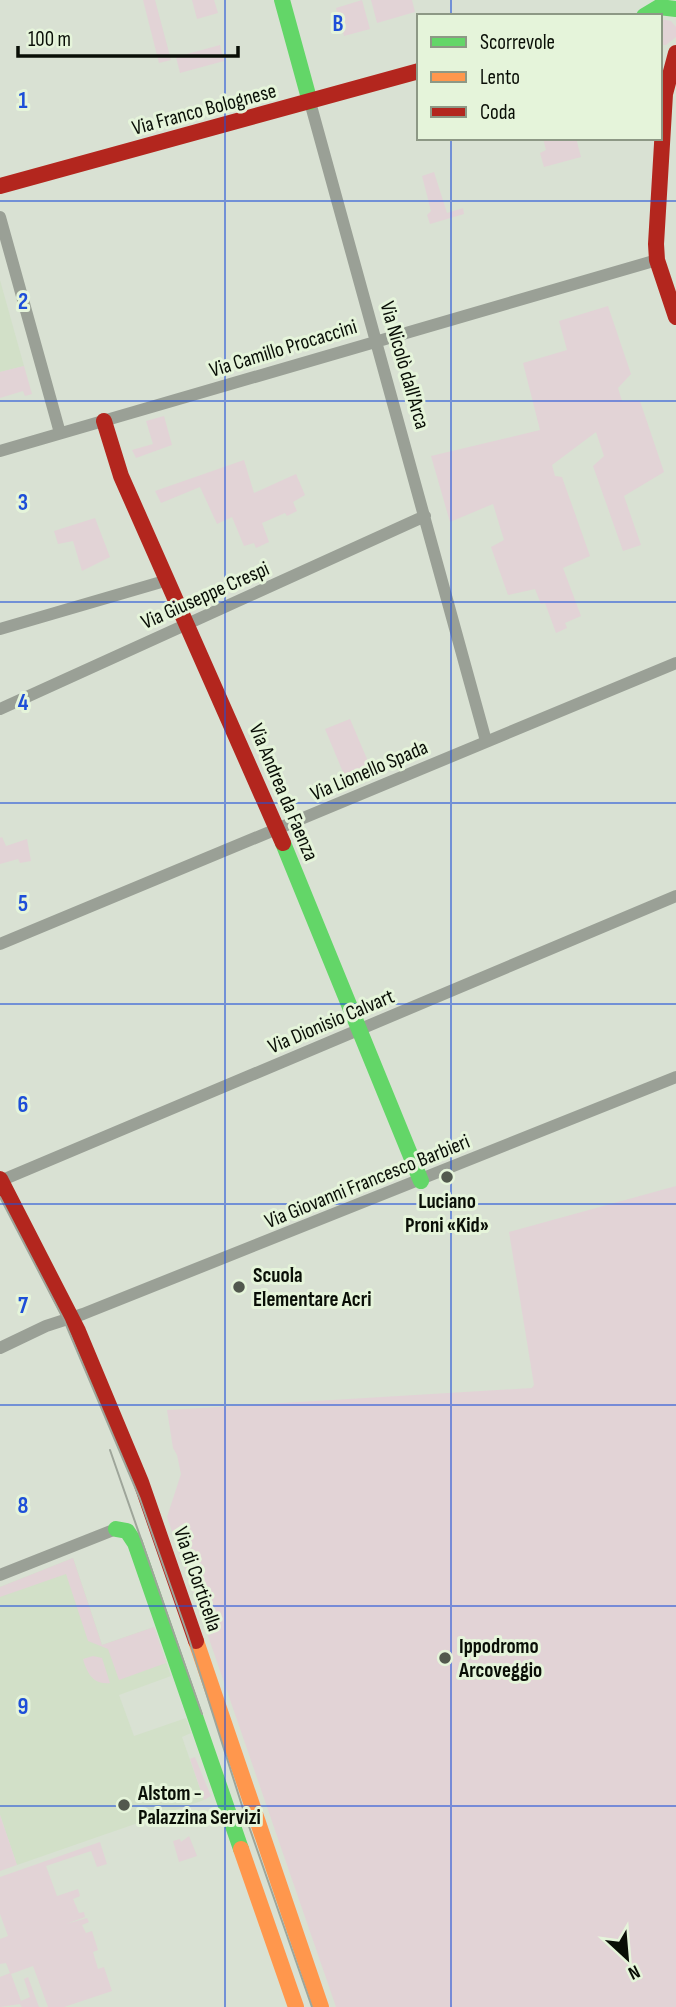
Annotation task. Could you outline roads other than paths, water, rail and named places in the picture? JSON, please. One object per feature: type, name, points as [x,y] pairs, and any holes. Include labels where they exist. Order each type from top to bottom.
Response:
[{"type":"street","name":"Via Nicolò dall'Arca","points":[[282,0],[486,741]]},
{"type":"street","points":[[648,8],[663,6],[676,9]]},
{"type":"street","points":[[676,53],[662,86],[663,153],[656,244],[657,261],[676,317]]},
{"type":"street","name":"Via Franco Bolognese","points":[[0,186],[417,72]]},
{"type":"street","points":[[0,217],[60,433]]},
{"type":"street","name":"Via Camillo Procaccini","points":[[0,450],[657,261]]},
{"type":"street","name":"Via Andrea da Faenza","points":[[104,421],[121,476],[278,830],[421,1181]]},
{"type":"street","name":"Via Giuseppe Crespi","points":[[0,709],[425,516]]},
{"type":"street","points":[[0,629],[168,580]]},
{"type":"street","name":"Via Lionello Spada","points":[[0,944],[676,663]]},
{"type":"street","name":"Via Dionisio Calvart","points":[[0,1180],[676,896]]},
{"type":"street","name":"Via Giovanni Francesco Barbieri","points":[[0,1348],[49,1325],[421,1181],[676,1077]]},
{"type":"street","name":"Via di Corticella","points":[[0,1180],[71,1318],[101,1384],[152,1512],[208,1673],[255,1821],[321,2007]]},
{"type":"street","points":[[0,1575],[116,1529],[128,1532],[135,1543],[296,2007]]},
{"type":"tram line","points":[[0,1197],[64,1320],[140,1499],[312,2007]]},
{"type":"tram line","points":[[110,1450],[202,1714]]},
{"type":"place","name":"Luciano Proni «Kid»","points":[[447,1177]]},
{"type":"place","name":"Scuola Elementare Acri","points":[[239,1287]]},
{"type":"place","name":"Ippodromo Arcoveggio","points":[[445,1658]]},
{"type":"place","name":"Alstom - Palazzina Servizi","points":[[124,1805]]}]
